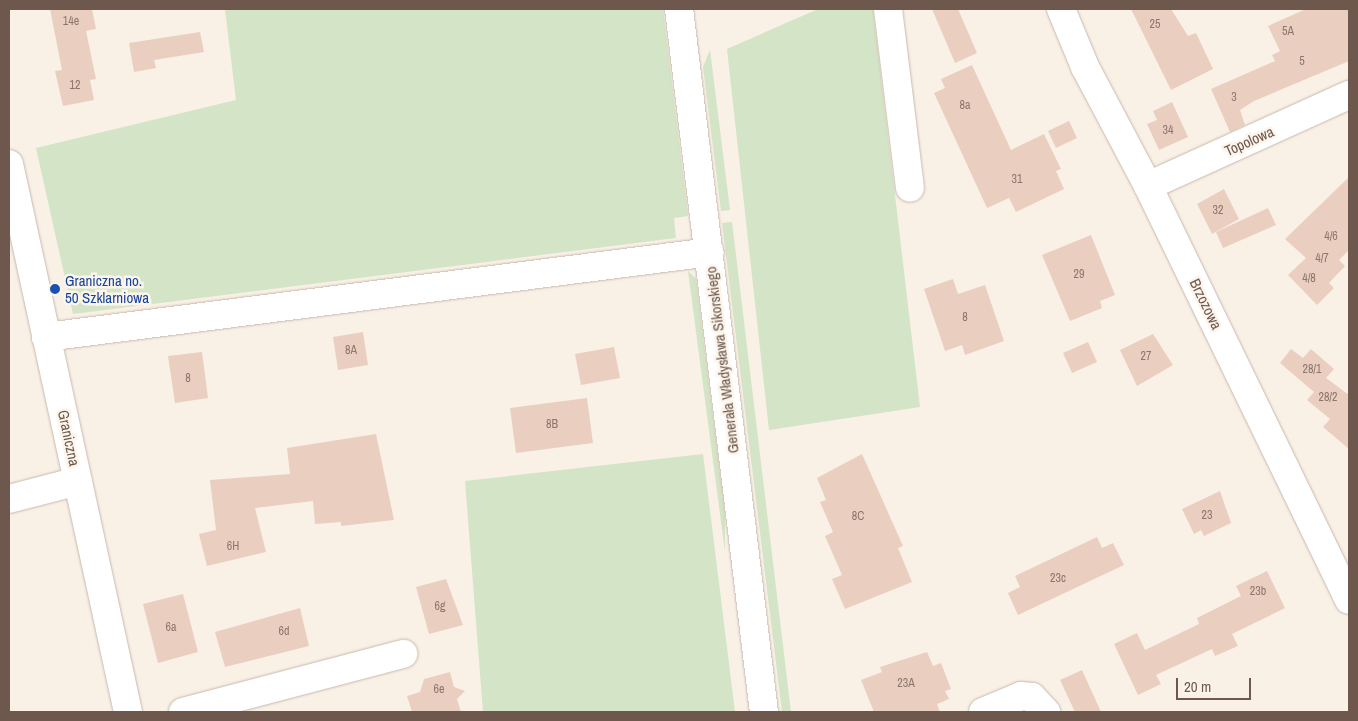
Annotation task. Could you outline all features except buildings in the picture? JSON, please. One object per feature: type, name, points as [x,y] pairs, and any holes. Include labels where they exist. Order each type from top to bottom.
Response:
[{"type":"street","name":"Generała Władysława Sikorskiego","points":[[679,9],[710,252],[764,712]]},
{"type":"street","points":[[888,9],[910,188]]},
{"type":"street","name":"Brzozowa","points":[[1061,9],[1085,67],[1344,569],[1349,600]]},
{"type":"street","name":"Topolowa","points":[[1148,186],[1349,95]]},
{"type":"street","name":"Graniczna","points":[[10,174],[128,712]]},
{"type":"street","points":[[46,336],[710,252]]},
{"type":"street","points":[[9,499],[78,481]]},
{"type":"street","points":[[183,712],[404,654]]},
{"type":"street","points":[[983,712],[1021,696],[1032,697],[1046,712]]},
{"type":"green space","points":[[225,9],[663,9],[688,216],[674,218],[676,238],[73,314],[36,148],[236,100]]},
{"type":"green space","points":[[818,9],[873,9],[920,407],[769,430],[727,49]]},
{"type":"green space","points":[[710,50],[730,210],[721,211],[703,67]]},
{"type":"green space","points":[[732,222],[791,712],[782,712],[722,223]]},
{"type":"green space","points":[[688,271],[696,279],[725,514],[725,552]]},
{"type":"green space","points":[[703,454],[735,712],[483,712],[465,481]]},
{"type":"place","name":"Graniczna no. 50 Szklarniowa","points":[[55,289]]}]
